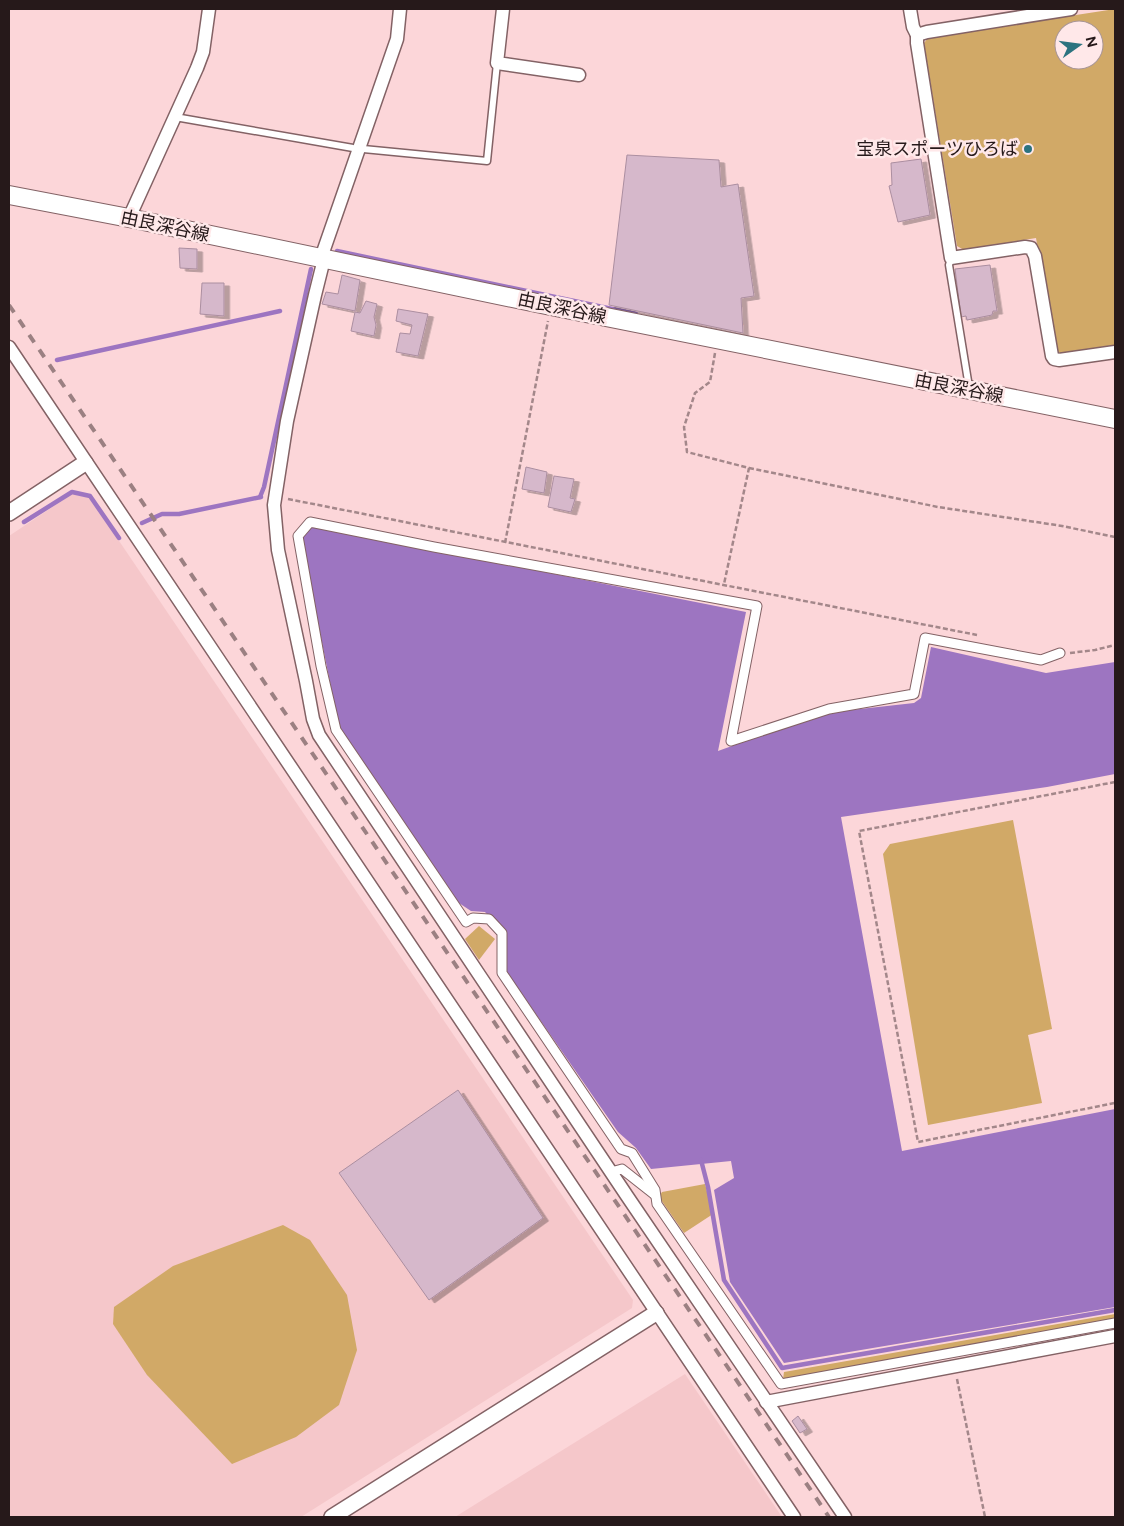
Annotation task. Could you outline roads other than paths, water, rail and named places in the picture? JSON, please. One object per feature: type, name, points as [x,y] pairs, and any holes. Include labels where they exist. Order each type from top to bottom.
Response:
[{"type":"main road","name":"由良深谷線","points":[[9,195],[1115,419]]},
{"type":"street","points":[[129,218],[203,52],[209,9]]},
{"type":"street","points":[[400,9],[397,39],[323,258],[288,421],[274,505],[278,550],[306,681],[312,719],[319,735],[611,1172],[845,1517]]},
{"type":"street","points":[[503,9],[497,63],[579,75]]},
{"type":"street","points":[[910,9],[913,27],[917,36],[952,258],[1025,247],[1031,248],[1035,256],[1054,359],[1059,360],[1115,352]]},
{"type":"street","points":[[917,36],[926,32],[1071,9]]},
{"type":"street","points":[[9,347],[85,463],[794,1517]]},
{"type":"street","points":[[9,513],[85,463]]},
{"type":"street","points":[[1060,653],[1041,660],[925,638],[914,694],[829,709],[731,741],[758,606],[434,548],[310,522],[298,536],[321,666],[336,730],[466,922],[472,918],[489,919],[502,933],[502,973],[621,1149],[632,1153],[654,1190],[657,1204],[781,1384],[1115,1323]]},
{"type":"street","points":[[611,1172],[622,1169],[655,1195]]},
{"type":"street","points":[[332,1517],[656,1313]]},
{"type":"street","points":[[766,1402],[1115,1336]]},
{"type":"lane","points":[[175,117],[359,149],[487,161],[497,63]]},
{"type":"lane","points":[[952,258],[949,265],[970,389]]},
{"type":"waterway","points":[[337,251],[636,314]]},
{"type":"waterway","points":[[260,497],[264,487],[311,269]]},
{"type":"waterway","points":[[57,360],[280,311]]},
{"type":"waterway","points":[[24,522],[72,492],[90,496],[119,538]]},
{"type":"waterway","points":[[142,523],[162,514],[179,514],[261,497]]},
{"type":"waterway","points":[[701,1160],[708,1187],[724,1280],[782,1368],[1115,1310]]},
{"type":"railway","points":[[9,305],[829,1517]]},
{"type":"place","name":"宝泉スポーツひろば","points":[[1028,149]]}]
